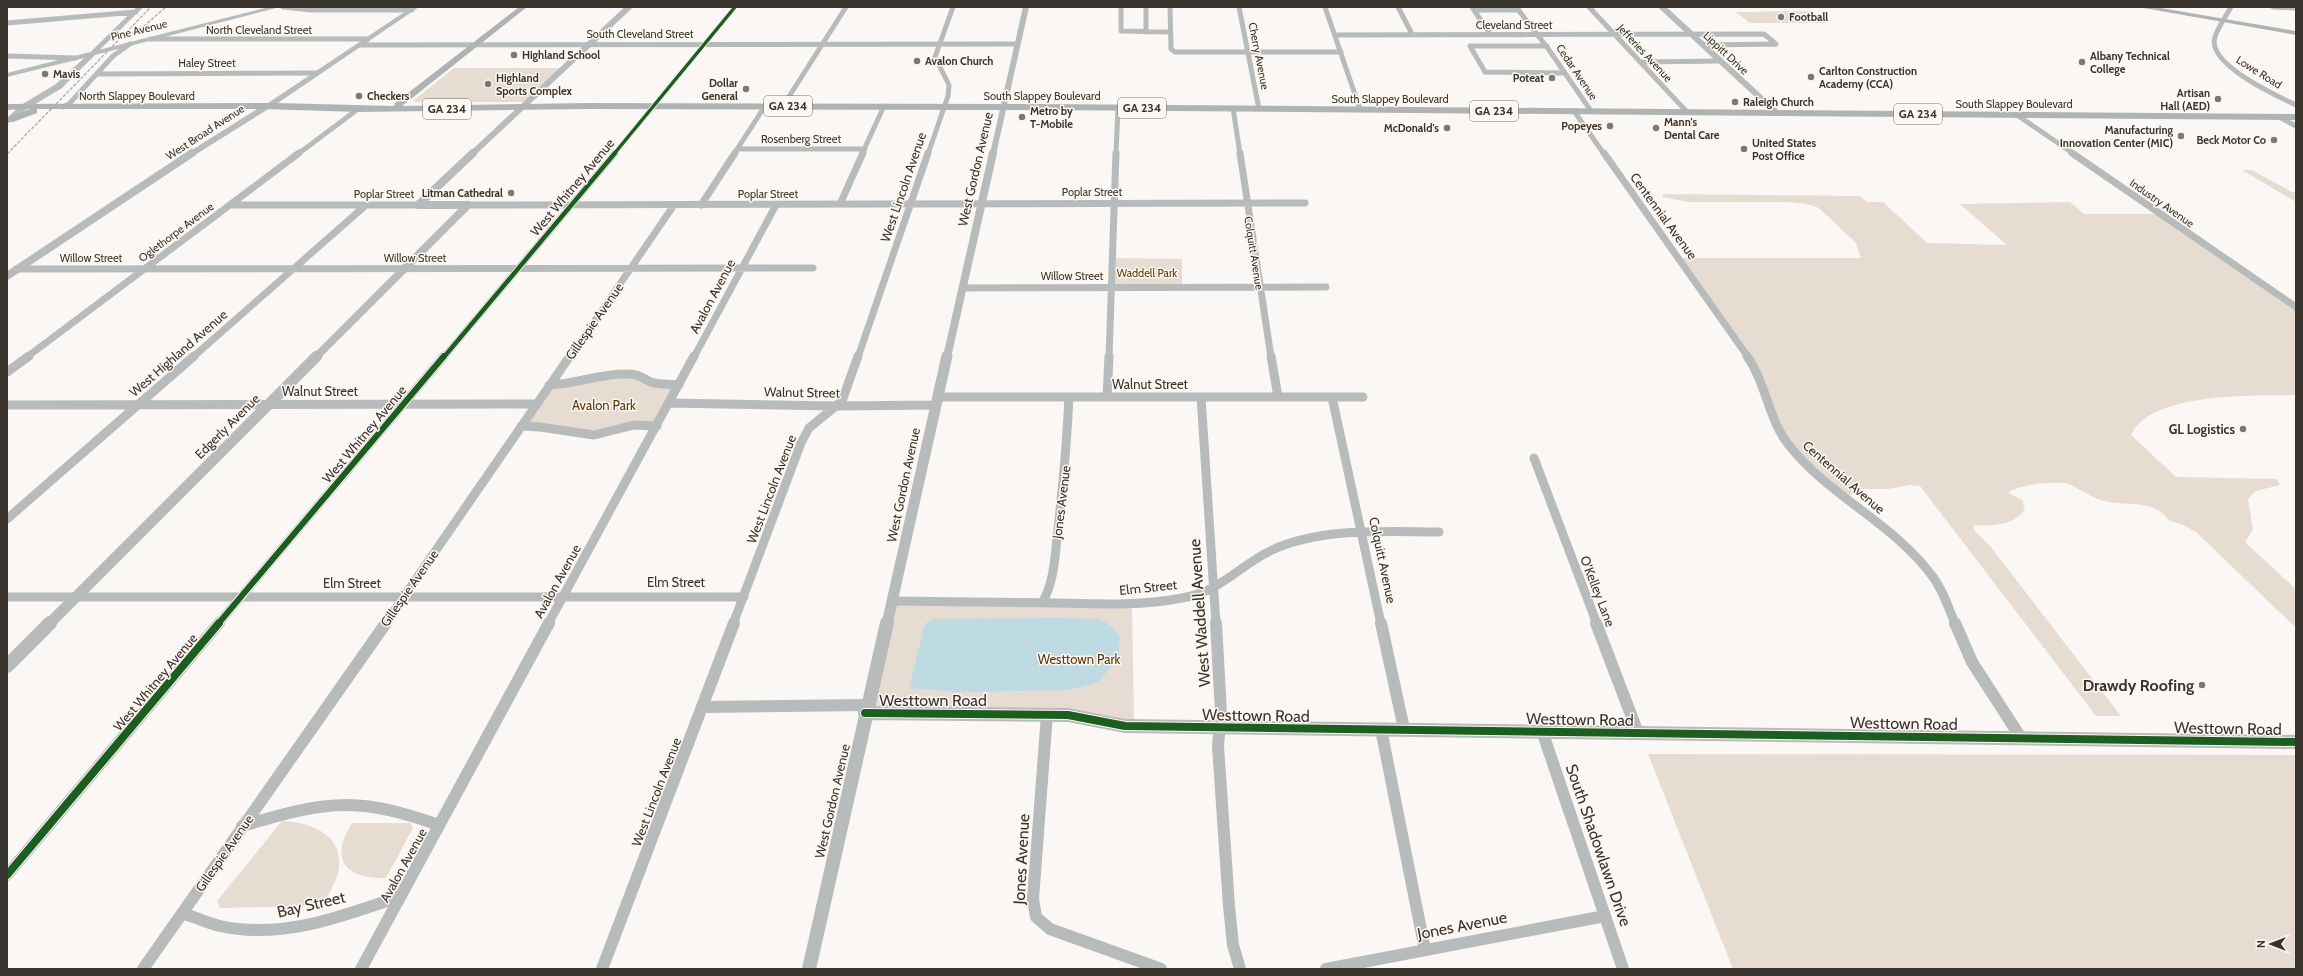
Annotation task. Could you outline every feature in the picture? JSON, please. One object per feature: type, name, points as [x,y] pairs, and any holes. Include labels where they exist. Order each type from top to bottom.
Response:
[{"type":"main road","name":"Pine Avenue","points":[[7,75],[57,59],[76,58],[277,7]]},
{"type":"main road","points":[[378,109],[398,105],[523,7]]},
{"type":"main road","points":[[2142,7],[2296,33]]},
{"type":"main road","name":"West Broad Avenue","points":[[266,107],[414,8]]},
{"type":"main road","points":[[9,121],[24,107],[59,86],[93,53]]},
{"type":"main road","points":[[398,105],[410,109]]},
{"type":"main road","name":"South Slappey Boulevard","points":[[398,105],[476,105],[484,107]]},
{"type":"main road","name":"North Slappey Boulevard","points":[[7,107],[266,107],[398,105]]},
{"type":"main road","points":[[1979,115],[2001,110],[2004,105],[2046,115]]},
{"type":"main road","name":"South Slappey Boulevard","points":[[378,109],[654,106],[1004,106],[2296,117]]},
{"type":"main road","points":[[9,121],[49,107]]},
{"type":"main road","name":"North Slappey Boulevard","points":[[266,107],[378,109]]},
{"type":"street","points":[[93,53],[140,7]]},
{"type":"street","points":[[283,7],[414,8]]},
{"type":"street","points":[[418,205],[630,7]]},
{"type":"street","name":"West Whitney Avenue","points":[[9,869],[241,597],[707,44],[735,7]]},
{"type":"street","points":[[783,106],[846,7]]},
{"type":"street","name":"West Lincoln Avenue","points":[[602,969],[744,597],[800,443],[809,428],[842,401],[848,385],[945,106],[949,85],[936,63],[935,57],[938,44],[953,7]]},
{"type":"street","name":"West Gordon Avenue","points":[[808,969],[1026,7]]},
{"type":"street","points":[[1121,7],[1120,30],[1171,32]]},
{"type":"street","points":[[1146,7],[1146,32]]},
{"type":"street","points":[[1170,7],[1172,50],[1181,52],[1341,52]]},
{"type":"street","name":"Cherry Avenue","points":[[1239,7],[1258,109]]},
{"type":"street","points":[[1325,7],[1360,109]]},
{"type":"street","points":[[1398,7],[1412,34]]},
{"type":"street","name":"Jefferies Avenue","points":[[1589,7],[1687,112]]},
{"type":"street","name":"Lippitt Drive","points":[[1662,7],[1777,113]]},
{"type":"street","name":"Lowe Road","points":[[2231,7],[2226,19],[2222,21],[2213,41],[2220,56],[2241,75],[2296,105]]},
{"type":"street","points":[[2273,7],[2296,8]]},
{"type":"street","points":[[1473,9],[1517,9]]},
{"type":"street","points":[[1473,9],[1490,34]]},
{"type":"street","name":"Cedar Avenue","points":[[1517,9],[1547,46],[1591,111]]},
{"type":"street","points":[[7,23],[136,12]]},
{"type":"street","name":"Cleveland Street","points":[[1335,35],[1764,34],[1776,44],[1703,45]]},
{"type":"street","name":"North Cleveland Street","points":[[150,39],[368,39]]},
{"type":"street","points":[[113,56],[130,44]]},
{"type":"street","name":"South Cleveland Street","points":[[360,45],[1017,44]]},
{"type":"street","points":[[1547,46],[1470,46],[1485,72],[1565,73]]},
{"type":"street","points":[[63,107],[69,104],[98,74],[119,47]]},
{"type":"street","points":[[7,56],[57,59]]},
{"type":"street","points":[[1640,62],[1721,62]]},
{"type":"street","name":"Haley Street","points":[[98,74],[317,73]]},
{"type":"street","points":[[701,205],[765,106]]},
{"type":"street","points":[[840,204],[884,106]]},
{"type":"street","name":"West Broad Avenue","points":[[7,276],[218,136],[266,107]]},
{"type":"street","points":[[1107,397],[1118,107]]},
{"type":"street","name":"Colquitt Avenue","points":[[1233,108],[1259,287],[1278,397]]},
{"type":"street","name":"Oglethorpe Avenue","points":[[7,372],[358,109]]},
{"type":"street","name":"Centennial Avenue","points":[[1574,111],[1755,367],[1762,378],[1774,415],[1787,443],[1832,486],[1898,540],[1934,578],[1978,674],[2021,738]]},
{"type":"street","name":"Industry Avenue","points":[[2017,115],[2296,307]]},
{"type":"street","points":[[2279,117],[2296,126]]},
{"type":"street","name":"Rosenberg Street","points":[[737,150],[865,149]]},
{"type":"street","name":"Poplar Street","points":[[231,205],[1305,203]]},
{"type":"street","name":"West Highland Avenue","points":[[7,518],[366,205]]},
{"type":"street","name":"Edgerly Avenue","points":[[7,666],[468,205]]},
{"type":"street","name":"Gillespie Avenue","points":[[143,969],[404,597],[674,205]]},
{"type":"street","name":"Avalon Avenue","points":[[361,969],[776,205]]},
{"type":"street","name":"Willow Street","points":[[16,269],[516,270],[813,268]]},
{"type":"street","name":"Willow Street","points":[[962,288],[1326,287]]},
{"type":"street","points":[[549,385],[571,384],[601,376],[625,374],[640,375],[652,382],[679,385]]},
{"type":"street","name":"Walnut Street","points":[[669,403],[837,406],[1069,397],[1363,397]]},
{"type":"street","name":"Jones Avenue","points":[[1042,603],[1050,590],[1054,562],[1066,457],[1069,397]]},
{"type":"street","name":"West Waddell Avenue","points":[[1201,397],[1214,588],[1221,727],[1218,746],[1229,906],[1234,945],[1240,969]]},
{"type":"street","name":"Colquitt Avenue","points":[[1332,397],[1404,729]]},
{"type":"street","name":"Walnut Street","points":[[7,405],[536,404]]},
{"type":"street","points":[[521,426],[544,425],[566,432],[594,434],[606,434],[627,427],[657,426]]},
{"type":"street","name":"O'Kelley Lane","points":[[1534,458],[1638,733]]},
{"type":"street","name":"Elm Street","points":[[892,601],[1121,604],[1151,602],[1191,596],[1214,588],[1260,557],[1280,548],[1340,533],[1439,532]]},
{"type":"street","name":"Elm Street","points":[[7,598],[564,596],[744,597]]},
{"type":"street","points":[[702,707],[867,709]]},
{"type":"street","name":"Westtown Road","points":[[867,709],[1068,715],[1125,726],[2296,742]]},
{"type":"street","name":"Jones Avenue","points":[[1047,714],[1033,899],[1036,917],[1050,929],[1161,969]]},
{"type":"street","points":[[1380,729],[1425,950]]},
{"type":"street","name":"South Shadowlawn Drive","points":[[1542,732],[1623,969]]},
{"type":"street","points":[[242,826],[307,809],[348,805],[365,806],[440,825]]},
{"type":"street","name":"Bay Street","points":[[182,913],[225,927],[285,931],[339,917],[401,896]]},
{"type":"street","name":"Jones Avenue","points":[[1326,969],[1605,916]]},
{"type":"green space","name":"Football","points":[[1811,11],[1827,23],[1750,23],[1736,12]]},
{"type":"green space","name":"Highland Sports Complex","points":[[454,68],[560,68],[523,102],[413,101]]},
{"type":"green space","points":[[2242,170],[2252,170],[2292,192],[2296,192],[2296,202]]},
{"type":"green space","points":[[1664,194],[1860,196],[1867,202],[1883,202],[1927,243],[2007,245],[1960,204],[2070,202],[2084,214],[2161,214],[2296,307],[2296,395],[2231,396],[2181,403],[2159,410],[2142,421],[2131,435],[2176,477],[2277,479],[2280,485],[2256,491],[2248,499],[2253,530],[2245,542],[2296,589],[2296,628],[2196,532],[2183,525],[2168,520],[2162,513],[2155,509],[2138,504],[2101,500],[2065,483],[2035,484],[2013,490],[2008,493],[2022,500],[2025,510],[2020,515],[2008,522],[1995,525],[1974,525],[1974,530],[1990,546],[2121,716],[2096,716],[1920,486],[1910,485],[1888,489],[1864,489],[1846,497],[1787,443],[1767,391],[1678,258],[1861,258],[1856,243],[1819,208],[1807,204],[1787,202],[1689,202],[1662,197]]},
{"type":"green space","name":"Waddell Park","points":[[1113,258],[1182,259],[1182,287],[1112,287]]},
{"type":"green space","name":"Avalon Park","points":[[614,375],[678,385],[656,425],[611,432],[523,425],[550,386]]},
{"type":"green space","name":"Westtown Park","points":[[894,603],[1132,606],[1134,723],[870,711]]},
{"type":"green space","points":[[1648,754],[2296,755],[2296,969],[1733,969]]},
{"type":"green space","points":[[282,821],[313,827],[330,838],[336,846],[339,856],[337,877],[322,906],[220,908],[217,901]]},
{"type":"green space","points":[[352,823],[411,823],[413,828],[386,878],[360,875],[351,871],[345,864],[342,856],[342,847],[345,836]]},
{"type":"water","points":[[933,619],[1099,619],[1113,627],[1120,639],[1118,659],[1098,682],[1070,690],[957,692],[909,688],[924,627],[926,623]]},
{"type":"railway","points":[[7,154],[151,7]]},
{"type":"railway","points":[[126,36],[144,26],[166,7]]},
{"type":"cycle path","points":[[7,875],[594,178],[735,7]]},
{"type":"cycle path","points":[[865,713],[1068,715],[1125,726],[2296,742]]},
{"type":"place","name":"Football","points":[[1781,17]]},
{"type":"place","name":"Highland School","points":[[514,55]]},
{"type":"place","name":"Avalon Church","points":[[917,61]]},
{"type":"place","name":"Albany Technical College","points":[[2082,62]]},
{"type":"place","name":"Mavis","points":[[45,74]]},
{"type":"place","name":"Carlton Construction Academy (CCA)","points":[[1811,77]]},
{"type":"place","name":"Poteat","points":[[1552,78]]},
{"type":"place","name":"Highland Sports Complex","points":[[488,84]]},
{"type":"place","name":"Dollar General","points":[[746,89]]},
{"type":"place","name":"Checkers","points":[[359,96]]},
{"type":"place","name":"Artisan Hall (AED)","points":[[2218,99]]},
{"type":"place","name":"Raleigh Church","points":[[1735,102]]},
{"type":"place","name":"Metro by T-Mobile","points":[[1022,117]]},
{"type":"place","name":"Popeyes","points":[[1610,126]]},
{"type":"place","name":"McDonald's","points":[[1447,128]]},
{"type":"place","name":"Mann's Dental Care","points":[[1656,128]]},
{"type":"place","name":"Manufacturing Innovation Center (MIC)","points":[[2181,136]]},
{"type":"place","name":"Beck Motor Co","points":[[2274,140]]},
{"type":"place","name":"United States Post Office","points":[[1744,149]]},
{"type":"place","name":"Litman Cathedral","points":[[511,193]]},
{"type":"place","name":"GL Logistics","points":[[2243,429]]},
{"type":"place","name":"Drawdy Roofing","points":[[2202,685]]}]
